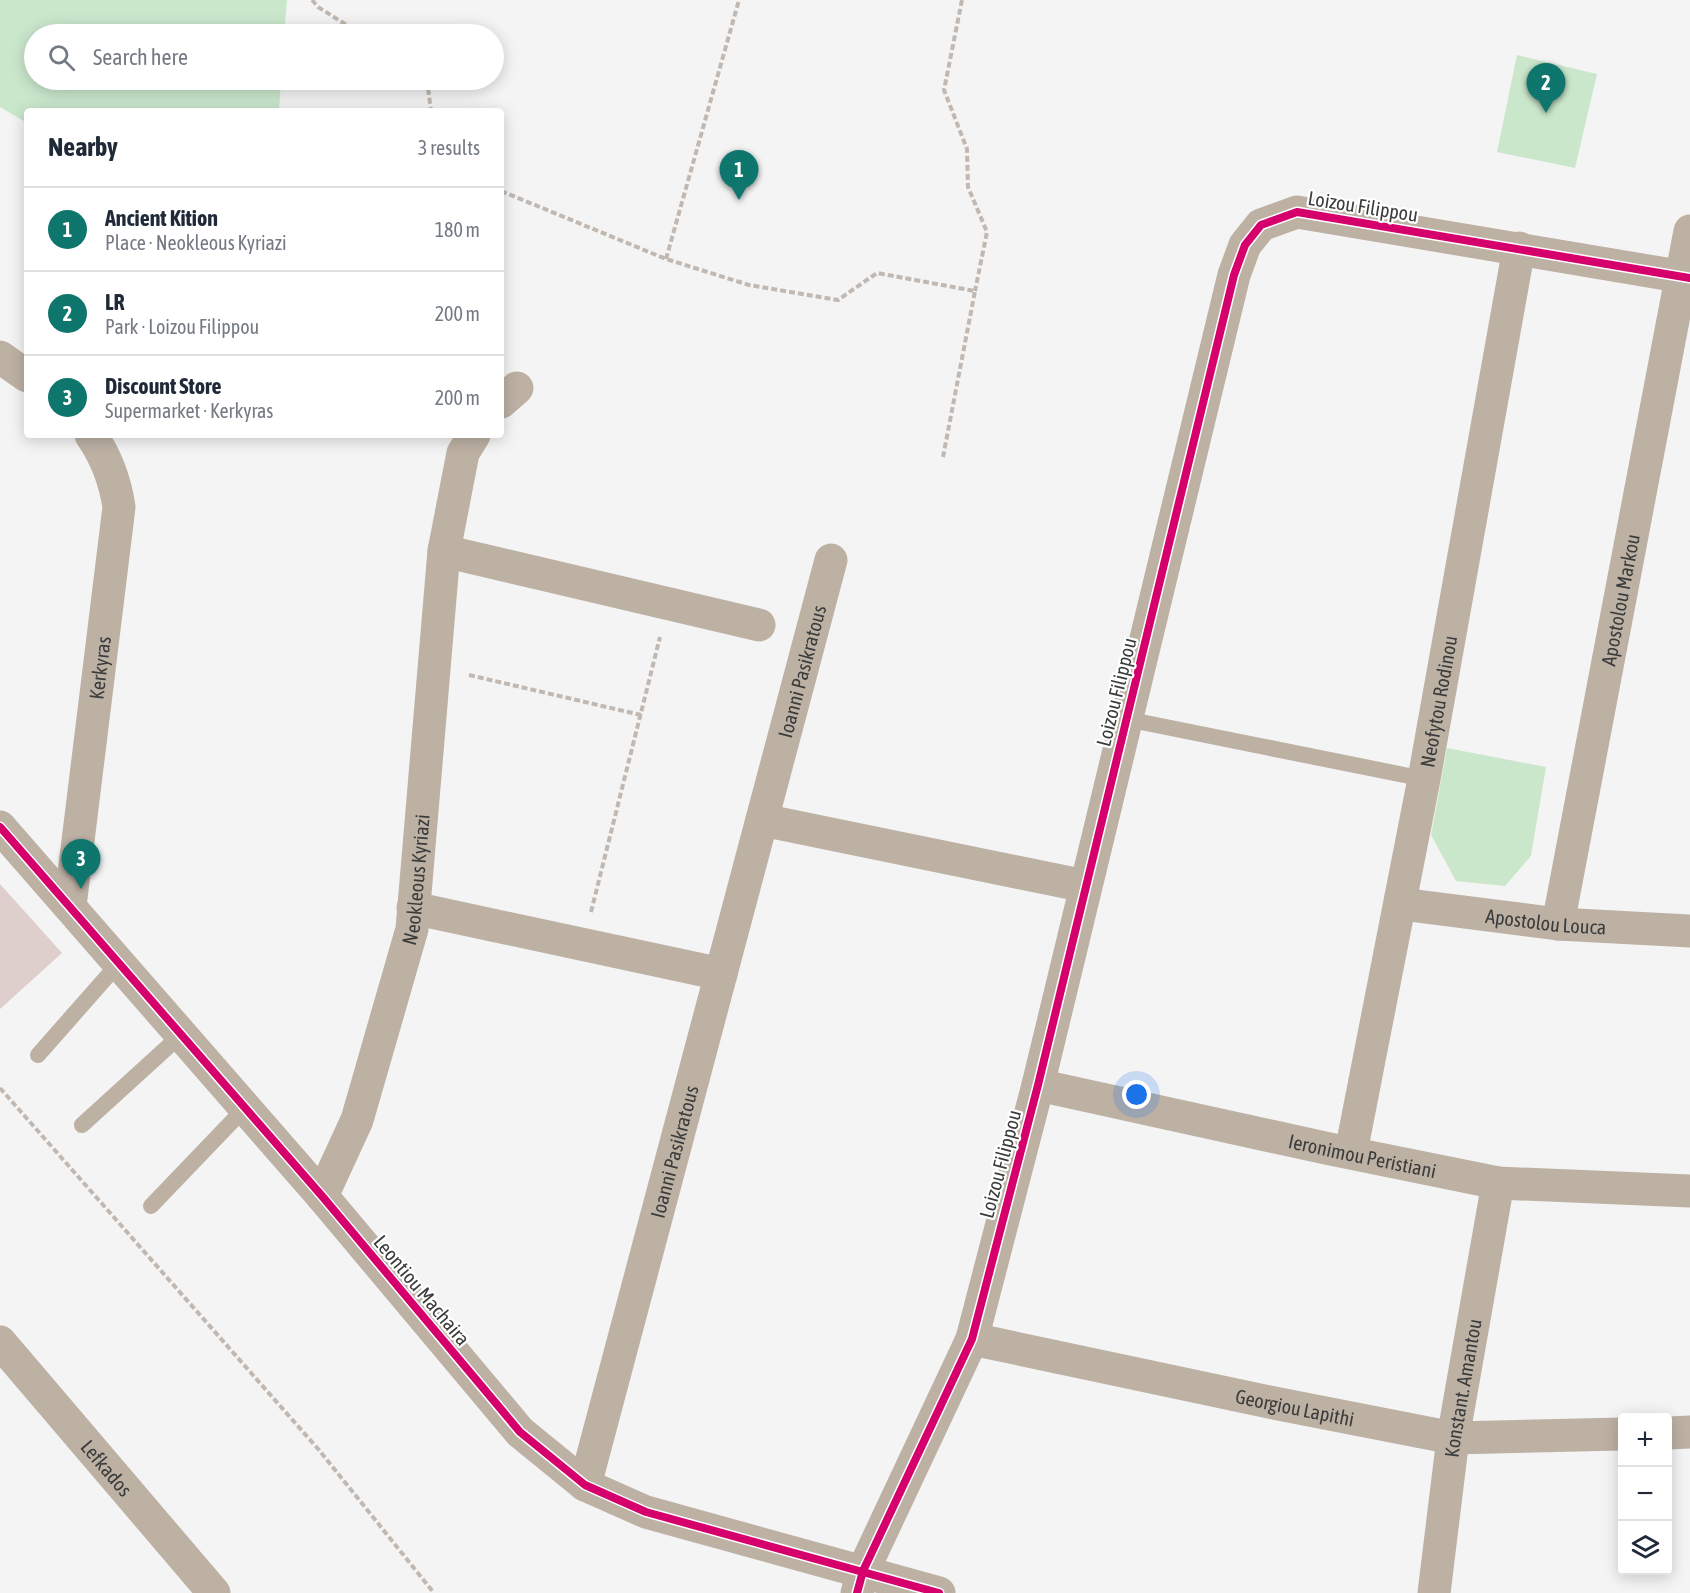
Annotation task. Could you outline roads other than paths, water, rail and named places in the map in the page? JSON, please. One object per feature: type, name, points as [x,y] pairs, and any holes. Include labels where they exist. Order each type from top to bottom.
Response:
[{"type":"street","name":"Loizou Filippou","points":[[860,1582],[972,1339],[1038,1085],[1234,275],[1245,245],[1261,225],[1297,212],[1686,277]]},
{"type":"street","name":"Apostolou Markou","points":[[1558,924],[1686,277],[1690,231]]},
{"type":"street","name":"Neofytou Rodinou","points":[[1351,1152],[1401,903],[1519,248]]},
{"type":"street","points":[[0,357],[24,374]]},
{"type":"street","name":"Kerkyras","points":[[70,906],[119,507],[108,463],[93,438]]},
{"type":"street","name":"Neokleous Kyriazi","points":[[322,1196],[357,1120],[412,929],[444,551],[463,453],[472,438]]},
{"type":"street","points":[[444,551],[759,625]]},
{"type":"street","name":"Ioanni Pasikratous","points":[[585,1485],[831,560]]},
{"type":"street","points":[[762,820],[1085,886]]},
{"type":"street","name":"Leontiou Machaira","points":[[0,827],[322,1196],[520,1432],[585,1485],[646,1512],[860,1582],[939,1593]]},
{"type":"street","name":"Apostolou Louca","points":[[1401,903],[1558,924],[1690,931]]},
{"type":"street","points":[[413,908],[721,974]]},
{"type":"street","name":"Ieronimou Peristiani","points":[[1038,1085],[1498,1183],[1690,1191]]},
{"type":"street","name":"Konstant. Amantou","points":[[1434,1593],[1453,1438],[1498,1183]]},
{"type":"street","name":"Georgiou Lapithi","points":[[972,1339],[1453,1438],[1618,1434]]},
{"type":"street","name":"Lefkados","points":[[0,1342],[198,1587]]},
{"type":"street","points":[[1672,1433],[1690,1432]]},
{"type":"lane","points":[[1126,719],[1424,779]]},
{"type":"lane","points":[[38,1055],[119,963]]},
{"type":"lane","points":[[82,1125],[182,1035]]},
{"type":"lane","points":[[151,1206],[245,1108]]},
{"type":"place","name":"LR","points":[[1546,113]]},
{"type":"place","name":"Ancient Kition","points":[[739,200]]},
{"type":"place","name":"Discount Store","points":[[81,889]]}]
